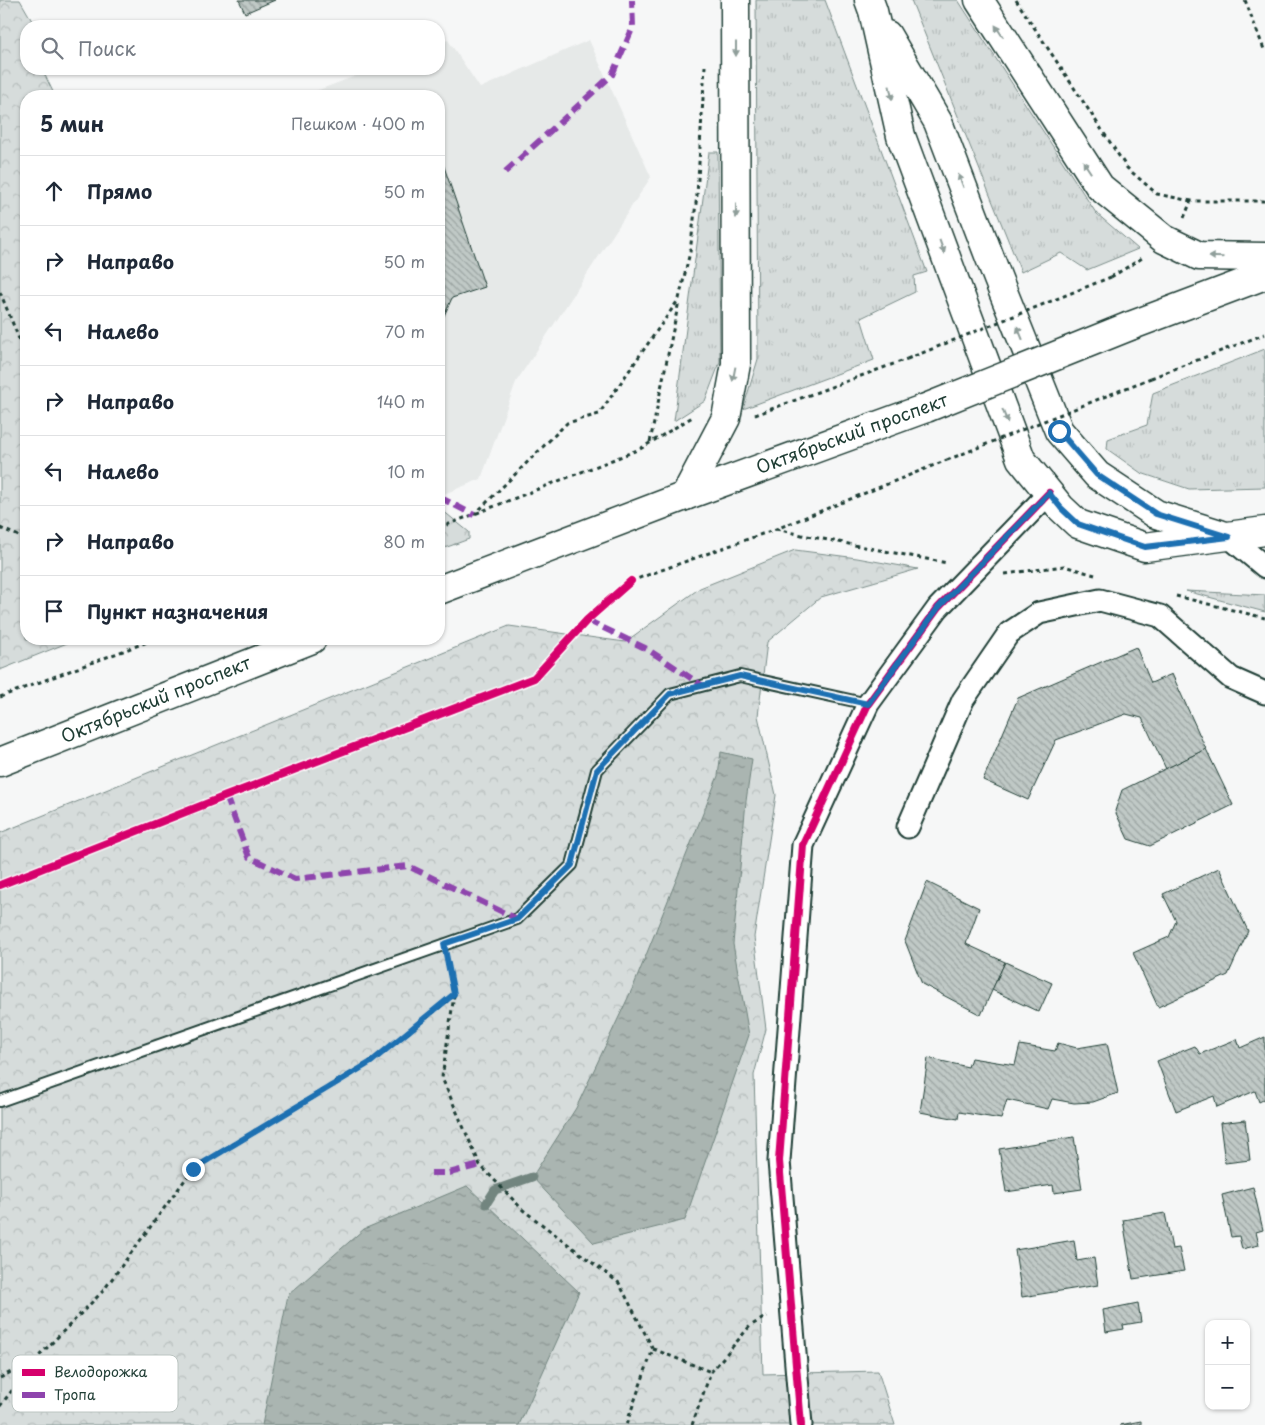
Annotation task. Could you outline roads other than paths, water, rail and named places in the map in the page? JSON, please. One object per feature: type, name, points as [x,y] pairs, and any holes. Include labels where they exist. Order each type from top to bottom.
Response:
[{"type":"main road","points":[[684,496],[726,418],[736,364],[735,0]]},
{"type":"main road","points":[[979,0],[1100,187],[1164,239],[1199,256],[1265,257]]},
{"type":"main road","points":[[871,6],[904,145],[1022,459],[1061,508],[1078,524],[1145,547],[1265,531]]},
{"type":"main road","points":[[871,6],[938,122],[1059,431],[1097,475],[1156,514],[1229,537]]},
{"type":"main road","name":"Октябрьский проспект","points":[[445,588],[684,496],[926,408],[1130,326],[1265,275]]},
{"type":"main road","name":"Октябрьский проспект","points":[[0,762],[297,645]]},
{"type":"street","points":[[801,1425],[779,1161],[803,845],[868,704],[938,608],[1049,493]]},
{"type":"street","points":[[1229,537],[1265,567]]},
{"type":"street","points":[[908,827],[963,700],[1009,633],[1039,613],[1100,600],[1160,616],[1231,678],[1265,693]]},
{"type":"lane","points":[[0,1101],[517,919],[572,865],[597,770],[670,694],[740,676],[868,704]]},
{"type":"water","points":[[721,752],[752,759],[746,801],[733,944],[749,1035],[685,1220],[594,1243],[532,1177],[576,1108],[634,985],[718,776]]},
{"type":"water","points":[[467,1186],[579,1292],[519,1425],[262,1425],[288,1295],[364,1229]]},
{"type":"waterway","points":[[486,1204],[495,1190],[532,1177]]}]
